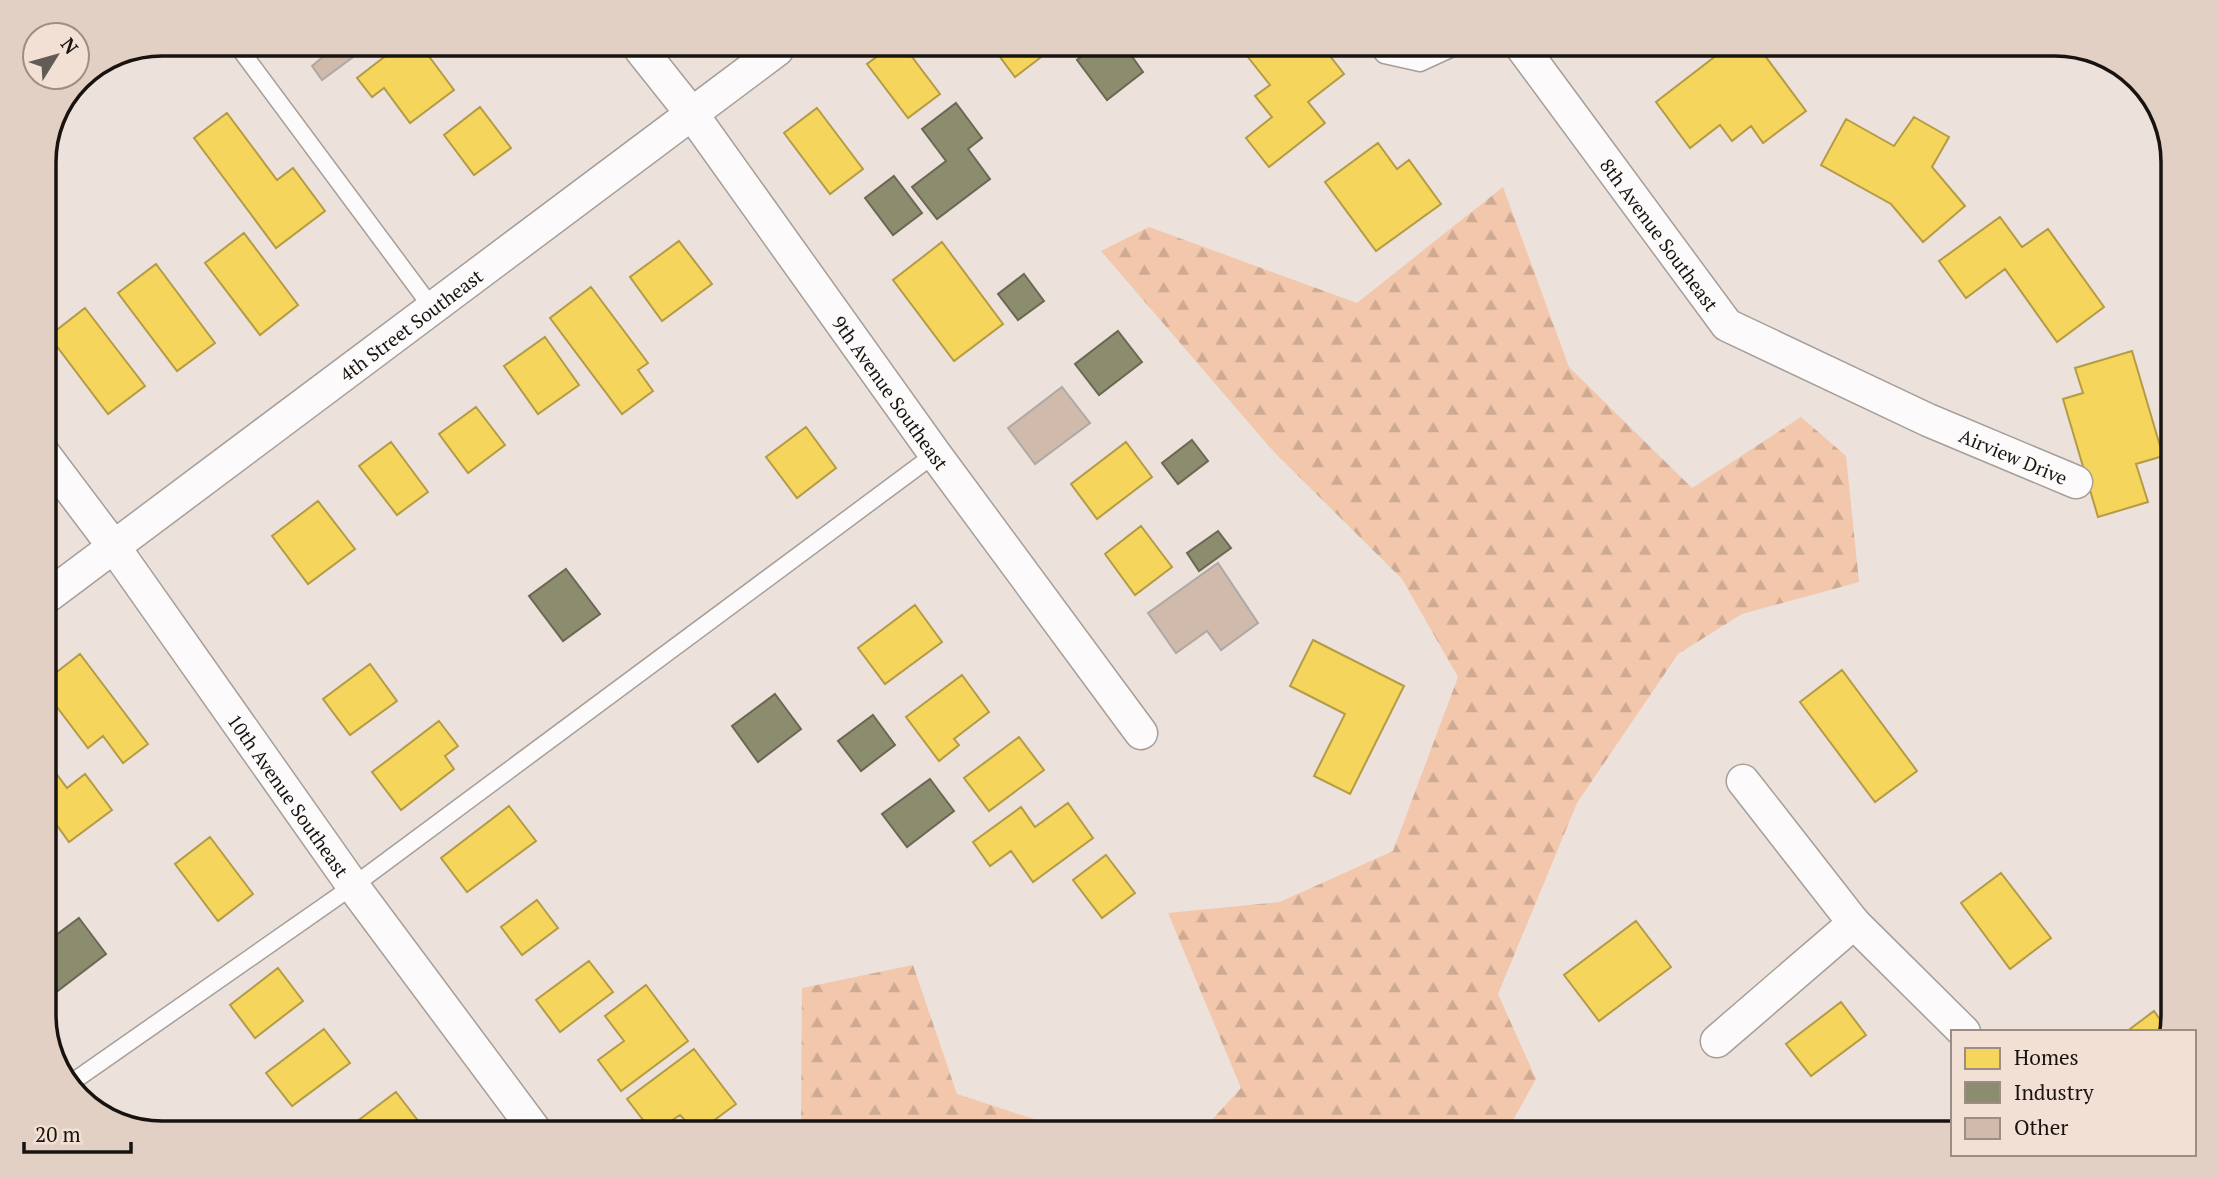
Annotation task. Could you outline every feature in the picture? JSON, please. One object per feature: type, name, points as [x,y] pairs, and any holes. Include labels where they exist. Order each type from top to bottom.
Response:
[{"type":"street","name":"9th Avenue Southeast","points":[[646,56],[692,114],[934,454],[1141,733]]},
{"type":"street","name":"4th Street Southeast","points":[[56,590],[769,56]]},
{"type":"street","name":"8th Avenue Southeast","points":[[1528,56],[1727,325],[1952,430]]},
{"type":"street","name":"Airview Drive","points":[[1952,430],[2076,482]]},
{"type":"street","name":"10th Avenue Southeast","points":[[56,470],[114,547],[353,886],[528,1121]]},
{"type":"street","points":[[1743,780],[1854,923],[1962,1030]]},
{"type":"street","points":[[1717,1041],[1854,923]]},
{"type":"lane","points":[[245,56],[433,309]]},
{"type":"lane","points":[[1388,56],[1420,63],[1436,56]]},
{"type":"lane","points":[[77,1079],[353,886],[934,454]]},
{"type":"green space","points":[[1503,187],[1569,367],[1692,488],[1801,417],[1846,456],[1859,582],[1742,614],[1678,654],[1577,803],[1498,994],[1536,1079],[1513,1121],[1211,1121],[1241,1088],[1168,913],[1280,902],[1393,851],[1458,677],[1402,579],[1274,452],[1101,251],[1149,227],[1357,303]]},
{"type":"green space","points":[[913,965],[957,1094],[1039,1121],[801,1121],[802,988]]},
{"type":"building: Homes","points":[[386,56],[429,56],[454,90],[410,123],[384,88],[372,97],[357,78]]},
{"type":"building: Homes","points":[[878,56],[911,56],[940,94],[908,118],[867,64]]},
{"type":"building: Homes","points":[[999,56],[1043,56],[1015,77]]},
{"type":"building: Homes","points":[[1247,56],[1330,56],[1344,74],[1308,102],[1325,123],[1269,167],[1246,138],[1272,117],[1255,96],[1270,85]]},
{"type":"building: Homes","points":[[1716,56],[1765,56],[1806,111],[1763,143],[1751,126],[1732,141],[1720,125],[1690,148],[1656,102]]},
{"type":"building: Homes","points":[[480,107],[511,148],[474,175],[444,135]]},
{"type":"building: Homes","points":[[817,108],[863,169],[830,194],[784,133]]},
{"type":"building: Homes","points":[[227,113],[277,180],[293,168],[325,211],[276,248],[194,138]]},
{"type":"building: Homes","points":[[1914,117],[1949,137],[1932,167],[1965,206],[1923,242],[1891,204],[1821,165],[1846,119],[1894,146]]},
{"type":"building: Homes","points":[[1378,143],[1397,169],[1409,160],[1441,204],[1376,251],[1325,182]]},
{"type":"building: Homes","points":[[2000,217],[2022,247],[2048,229],[2104,307],[2057,342],[2005,269],[1966,298],[1939,261]]},
{"type":"building: Homes","points":[[244,233],[298,305],[260,335],[205,263]]},
{"type":"building: Homes","points":[[679,241],[712,284],[662,321],[630,277]]},
{"type":"building: Homes","points":[[942,242],[1003,324],[954,361],[893,280]]},
{"type":"building: Homes","points":[[156,264],[215,343],[177,371],[118,293]]},
{"type":"building: Homes","points":[[591,287],[648,363],[638,370],[653,391],[622,414],[550,318]]},
{"type":"building: Homes","points":[[85,308],[145,386],[108,414],[56,345],[56,331]]},
{"type":"building: Homes","points":[[545,337],[579,385],[538,414],[504,366]]},
{"type":"building: Homes","points":[[2132,351],[2161,449],[2161,457],[2136,464],[2148,502],[2098,517],[2063,399],[2083,393],[2075,368]]},
{"type":"building: Homes","points":[[476,407],[505,445],[468,473],[439,434]]},
{"type":"building: Homes","points":[[806,427],[836,468],[797,498],[766,457]]},
{"type":"building: Homes","points":[[391,442],[428,492],[397,515],[359,466]]},
{"type":"building: Homes","points":[[1126,442],[1152,477],[1097,519],[1071,484]]},
{"type":"building: Homes","points":[[318,501],[355,549],[308,584],[272,536]]},
{"type":"building: Homes","points":[[1141,526],[1172,567],[1135,595],[1105,554]]},
{"type":"building: Homes","points":[[915,605],[942,642],[885,684],[858,648]]},
{"type":"building: Homes","points":[[1313,640],[1404,686],[1350,794],[1314,776],[1345,714],[1290,686]]},
{"type":"building: Homes","points":[[80,654],[148,744],[123,763],[103,736],[88,748],[56,706],[56,673]]},
{"type":"building: Homes","points":[[370,664],[397,701],[350,735],[323,699]]},
{"type":"building: Homes","points":[[1842,670],[1917,771],[1875,802],[1800,702]]},
{"type":"building: Homes","points":[[962,675],[989,712],[954,739],[959,745],[939,761],[906,717]]},
{"type":"building: Homes","points":[[439,721],[458,746],[445,756],[454,769],[401,810],[372,772]]},
{"type":"building: Homes","points":[[1019,737],[1044,770],[989,811],[964,778]]},
{"type":"building: Homes","points":[[56,773],[67,788],[85,774],[112,810],[69,842],[56,824]]},
{"type":"building: Homes","points":[[1068,803],[1093,838],[1033,882],[1011,851],[990,866],[973,842],[1021,807],[1035,827]]},
{"type":"building: Homes","points":[[509,806],[536,841],[467,892],[441,858]]},
{"type":"building: Homes","points":[[210,837],[253,894],[218,921],[175,864]]},
{"type":"building: Homes","points":[[1106,855],[1135,893],[1102,918],[1073,880]]},
{"type":"building: Homes","points":[[2001,873],[2051,938],[2010,969],[1961,903]]},
{"type":"building: Homes","points":[[537,900],[558,928],[522,955],[501,927]]},
{"type":"building: Homes","points":[[1636,921],[1671,967],[1599,1021],[1564,975]]},
{"type":"building: Homes","points":[[589,961],[613,992],[560,1032],[536,1000]]},
{"type":"building: Homes","points":[[278,968],[303,1001],[255,1038],[230,1005]]},
{"type":"building: Homes","points":[[646,985],[688,1041],[621,1091],[598,1060],[624,1041],[605,1016]]},
{"type":"building: Homes","points":[[1841,1002],[1866,1035],[1811,1076],[1786,1044]]},
{"type":"building: Homes","points":[[2154,1011],[2160,1020],[2159,1030],[2129,1030]]},
{"type":"building: Homes","points":[[324,1029],[350,1063],[292,1106],[266,1073]]},
{"type":"building: Homes","points":[[694,1049],[736,1104],[713,1121],[686,1121],[680,1115],[671,1121],[644,1121],[627,1099]]},
{"type":"building: Homes","points":[[396,1092],[418,1121],[357,1121]]},
{"type":"building: Industry","points":[[1082,56],[1132,56],[1143,72],[1107,100],[1077,60]]},
{"type":"building: Industry","points":[[956,103],[982,138],[968,149],[990,179],[937,219],[912,187],[946,161],[922,129]]},
{"type":"building: Industry","points":[[894,176],[922,213],[893,235],[865,198]]},
{"type":"building: Industry","points":[[1024,274],[1044,301],[1018,320],[998,294]]},
{"type":"building: Industry","points":[[1118,331],[1142,362],[1099,395],[1075,364]]},
{"type":"building: Industry","points":[[1192,440],[1208,461],[1178,484],[1162,463]]},
{"type":"building: Industry","points":[[1218,531],[1231,548],[1199,571],[1187,553]]},
{"type":"building: Industry","points":[[566,569],[600,614],[563,641],[529,596]]},
{"type":"building: Industry","points":[[775,694],[801,729],[758,762],[732,726]]},
{"type":"building: Industry","points":[[873,715],[895,745],[861,771],[838,741]]},
{"type":"building: Industry","points":[[930,779],[954,811],[907,847],[882,814]]},
{"type":"building: Industry","points":[[79,918],[106,954],[56,992],[56,935]]},
{"type":"building: Other","points":[[324,56],[353,57],[322,80],[312,66]]},
{"type":"building: Other","points":[[1062,387],[1090,423],[1035,464],[1008,428]]},
{"type":"building: Other","points":[[1218,563],[1258,623],[1221,650],[1207,631],[1176,653],[1148,613]]}]
